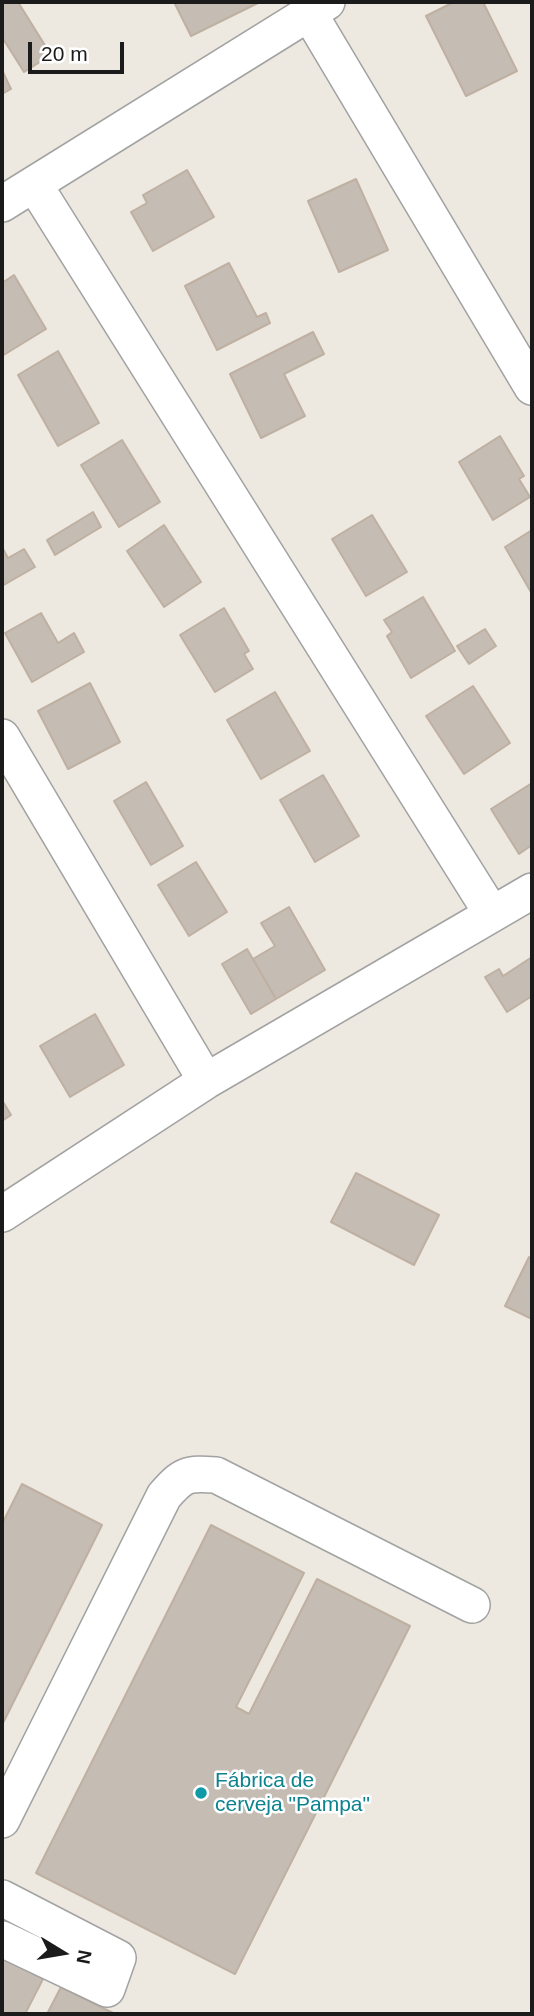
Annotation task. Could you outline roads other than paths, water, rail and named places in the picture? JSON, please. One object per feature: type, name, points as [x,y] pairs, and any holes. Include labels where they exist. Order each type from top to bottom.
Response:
[{"type":"street","points":[[2,204],[318,7],[532,387]]},
{"type":"street","points":[[34,184],[492,914]]},
{"type":"street","points":[[2,737],[206,1081]]},
{"type":"street","points":[[2,1214],[206,1081],[532,891]]},
{"type":"street","points":[[2,1820],[164,1496],[178,1479],[196,1474],[216,1475],[472,1605]]},
{"type":"street","points":[[2,1898],[118,1958],[107,1989],[2,1940]]},
{"type":"place","name":"Fábrica de cerveja \"Pampa\"","points":[[201,1793]]}]
